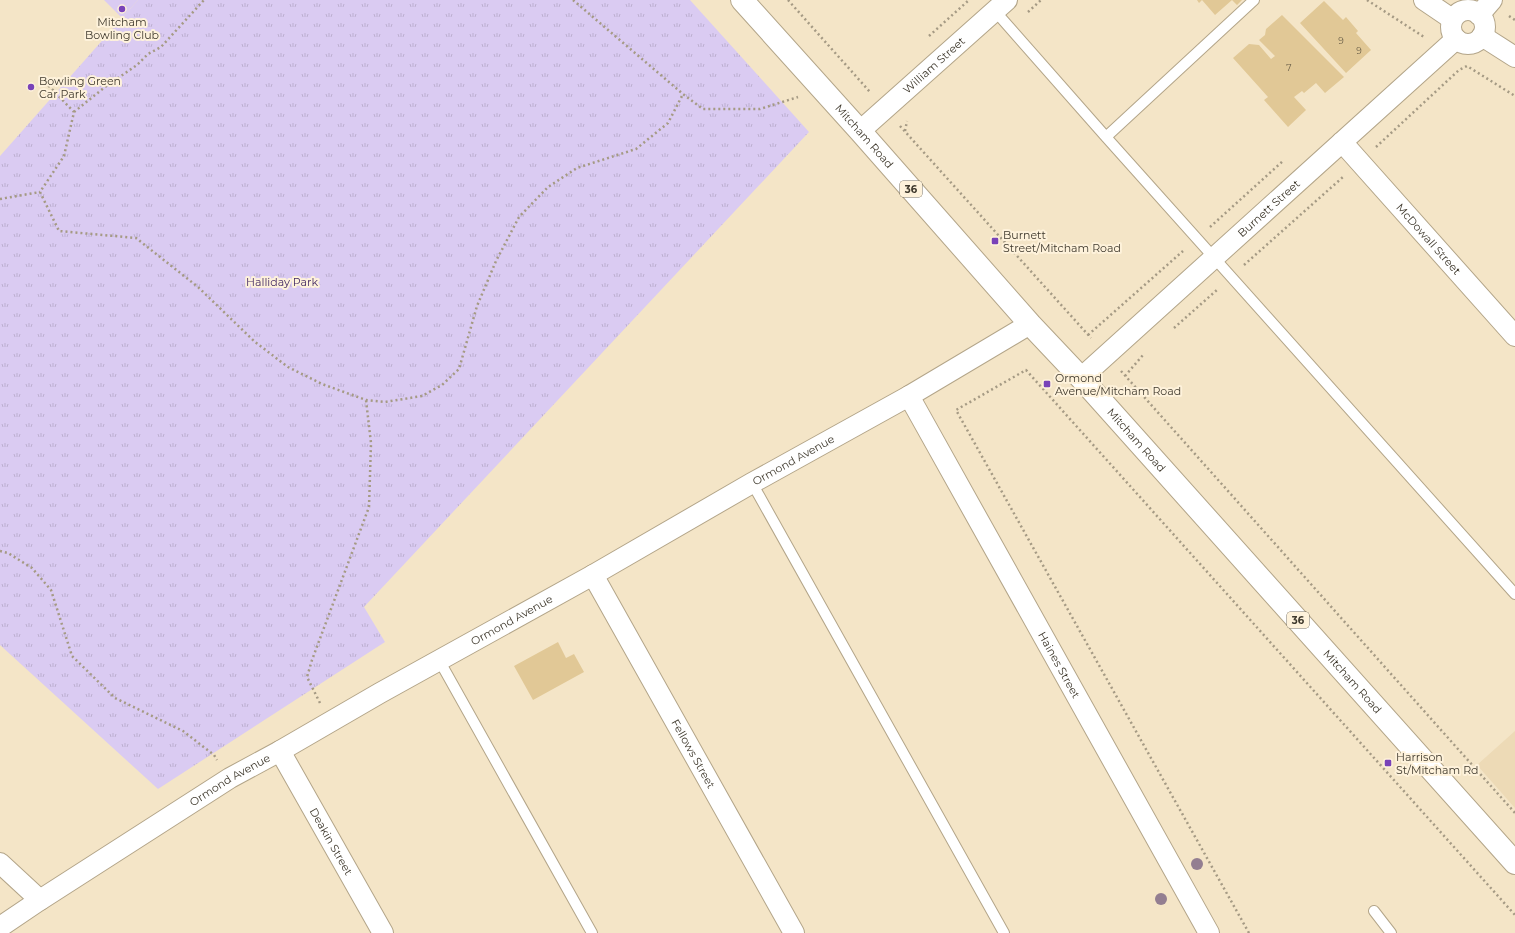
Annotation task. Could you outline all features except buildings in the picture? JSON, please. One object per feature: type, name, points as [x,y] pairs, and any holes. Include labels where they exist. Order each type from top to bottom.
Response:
[{"type":"main road","name":"Mitcham Road","points":[[742,0],[823,89],[1030,324],[1081,378],[1515,863]]},
{"type":"street","points":[[1424,0],[1452,19]]},
{"type":"street","points":[[1479,15],[1492,0]]},
{"type":"street","name":"William Street","points":[[860,131],[1001,5]]},
{"type":"street","points":[[1470,10],[1479,15],[1484,23],[1482,36],[1472,43],[1460,42],[1452,34],[1450,27],[1452,19],[1461,11],[1470,10]]},
{"type":"street","points":[[1482,36],[1515,58]]},
{"type":"street","name":"Burnett Street","points":[[1081,378],[1214,256],[1456,39]]},
{"type":"street","name":"McDowall Street","points":[[1342,142],[1515,336]]},
{"type":"street","name":"Ormond Avenue","points":[[0,927],[224,782],[439,660],[593,575],[752,483],[909,396],[1030,324]]},
{"type":"street","name":"Haines Street","points":[[909,396],[1210,933]]},
{"type":"street","name":"Fellows Street","points":[[593,575],[794,933]]},
{"type":"street","name":"Deakin Street","points":[[280,751],[383,933]]},
{"type":"street","points":[[0,863],[40,900]]},
{"type":"lane","points":[[1106,137],[1254,0]]},
{"type":"lane","points":[[1001,5],[1106,137],[1515,594]]},
{"type":"lane","points":[[752,483],[1004,933]]},
{"type":"lane","points":[[439,660],[592,933]]},
{"type":"lane","points":[[1374,911],[1391,933]]},
{"type":"path","points":[[0,199],[40,192],[64,156],[74,112],[105,86],[137,65],[148,54],[161,47],[204,0]]},
{"type":"path","points":[[573,0],[683,94],[703,109],[760,110],[823,89]]},
{"type":"path","points":[[788,0],[1515,813]]},
{"type":"path","points":[[1368,0],[1423,37],[1459,70]]},
{"type":"path","points":[[1417,42],[1423,37]]},
{"type":"path","points":[[1172,329],[1360,162],[1459,70],[1467,66],[1515,96]]},
{"type":"path","points":[[45,82],[74,112]]},
{"type":"path","points":[[40,192],[59,231],[136,238],[198,287],[255,342],[288,367],[322,384],[366,400],[385,402],[422,396],[442,385],[460,369],[477,306],[496,261],[519,217],[548,187],[577,168],[636,149],[668,123],[683,94]]},
{"type":"path","points":[[1088,335],[1286,159]]},
{"type":"path","points":[[1125,376],[1148,351]]},
{"type":"path","points":[[1249,933],[956,410],[1026,370],[1515,915]]},
{"type":"path","points":[[314,692],[307,678],[312,660],[369,507],[371,443],[366,400]]},
{"type":"path","points":[[0,551],[8,553],[32,568],[51,590],[72,656],[115,698],[183,731],[214,755]]},
{"type":"shaded area","points":[[1515,731],[1515,808],[1477,765]]},
{"type":"green space","name":"Mitcham Bowling Club","points":[[104,0],[138,0],[122,18]]},
{"type":"green space","name":"Halliday Park","points":[[138,0],[690,0],[809,132],[364,607],[385,642],[158,789],[0,645],[0,156]]},
{"type":"place","name":"Mitcham Bowling Club","points":[[122,9]]},
{"type":"place","name":"Bowling Green Car Park","points":[[31,87]]},
{"type":"place","name":"Burnett Street/Mitcham Road","points":[[995,241]]},
{"type":"place","name":"Ormond Avenue/Mitcham Road","points":[[1047,384]]},
{"type":"place","name":"Harrison St/Mitcham Rd","points":[[1388,763]]}]
